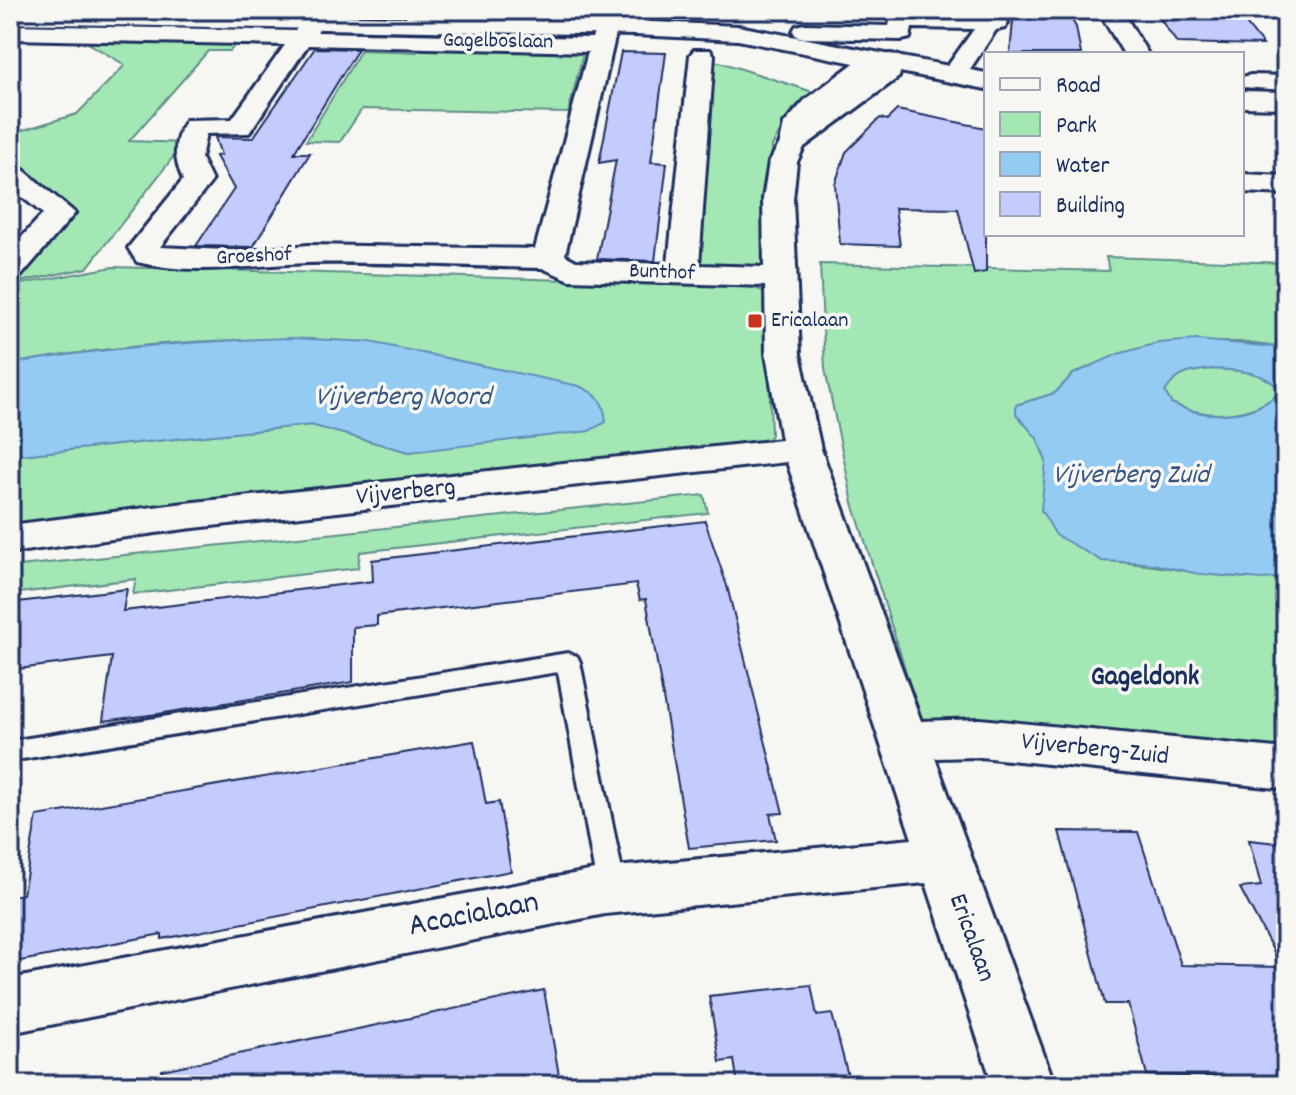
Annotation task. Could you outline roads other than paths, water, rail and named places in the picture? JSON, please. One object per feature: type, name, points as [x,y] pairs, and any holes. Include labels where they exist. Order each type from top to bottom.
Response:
[{"type":"street","name":"Gagelboslaan","points":[[407,10],[638,17],[695,43],[788,48],[984,89]]},
{"type":"street","points":[[1110,10],[1135,52]]},
{"type":"street","name":"Gagelboslaan","points":[[10,16],[307,30],[604,37],[638,17]]},
{"type":"street","points":[[804,31],[902,33],[899,21],[991,16]]},
{"type":"street","points":[[959,67],[991,16]]},
{"type":"street","name":"Gagelboslaan","points":[[10,32],[307,30]]},
{"type":"street","name":"Groeshof","points":[[307,30],[240,127],[195,126],[187,158],[198,181],[143,248],[148,255],[248,260],[308,254],[548,259]]},
{"type":"street","points":[[548,259],[604,37]]},
{"type":"street","points":[[683,273],[695,43]]},
{"type":"street","name":"Gagelboslaan","points":[[882,66],[984,81]]},
{"type":"street","name":"Ericalaan","points":[[882,66],[814,105],[797,124],[793,143],[783,162],[778,199],[787,383],[802,449],[1024,1085]]},
{"type":"street","points":[[1264,100],[1251,82],[1286,83]]},
{"type":"street","points":[[10,173],[60,213],[10,269]]},
{"type":"street","points":[[1244,183],[1286,185]]},
{"type":"street","name":"Bunthof","points":[[548,259],[570,270],[780,277]]},
{"type":"street","name":"Vijverberg","points":[[10,539],[185,516],[802,449]]},
{"type":"street","name":"Vijverberg-Zuid","points":[[904,740],[980,738],[1286,769]]},
{"type":"street","name":"Acacialaan","points":[[10,1006],[612,891],[943,859]]},
{"type":"lane","points":[[10,751],[568,662],[612,891]]},
{"type":"water","name":"Vijverberg Noord","points":[[292,338],[370,342],[579,386],[599,399],[606,422],[589,431],[409,452],[311,425],[10,456],[10,364],[151,346]]},
{"type":"water","name":"Vijverberg Zuid","points":[[1197,340],[1286,348],[1286,577],[1262,579],[1199,574],[1148,563],[1102,561],[1056,535],[1041,510],[1046,461],[1037,438],[1016,414],[1016,405],[1055,393],[1073,374],[1118,354],[1158,343]],"holes":[[[1211,369],[1259,375],[1281,391],[1257,407],[1228,414],[1199,412],[1171,403],[1165,392],[1174,381],[1191,372]]]},
{"type":"place","name":"Ericalaan","points":[[755,321]]},
{"type":"district","name":"Gageldonk","points":[[1145,679]]}]
